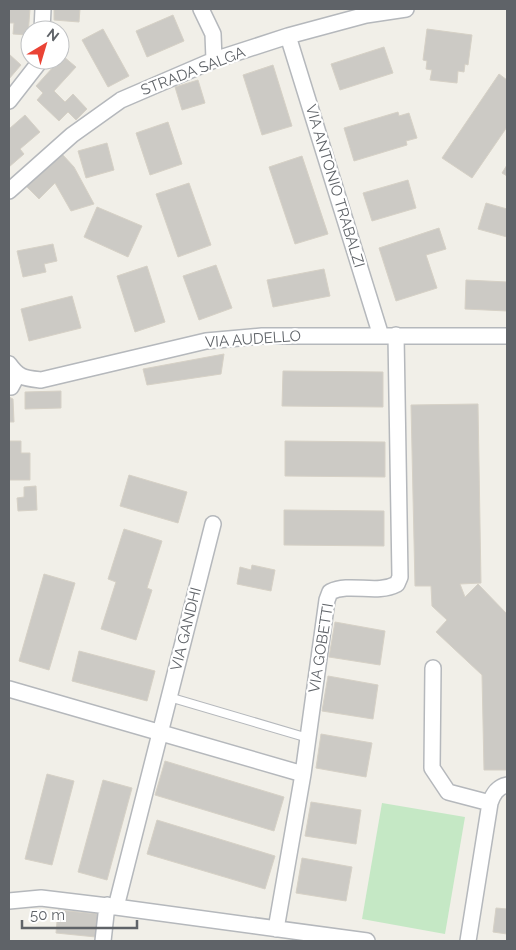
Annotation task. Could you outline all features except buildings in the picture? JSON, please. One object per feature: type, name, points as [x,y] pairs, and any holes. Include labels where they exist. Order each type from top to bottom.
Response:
[{"type":"street","points":[[201,9],[212,34],[214,60]]},
{"type":"street","name":"STRADA SALGA","points":[[9,191],[72,135],[121,100],[214,60],[288,36],[366,15],[406,9]]},
{"type":"street","name":"VIA ANTONIO TRABALZI","points":[[288,36],[381,336]]},
{"type":"street","points":[[9,101],[33,70]]},
{"type":"street","name":"VIA GOBETTI","points":[[276,929],[303,774],[327,600],[330,592],[339,588],[389,588],[397,584],[400,577],[396,335]]},
{"type":"street","name":"VIA AUDELLO","points":[[13,369],[24,378],[41,380],[206,341],[262,336],[507,336]]},
{"type":"street","points":[[9,387],[11,387],[13,369]]},
{"type":"street","name":"VIA GANDHI","points":[[104,941],[160,733],[213,524]]},
{"type":"street","points":[[433,668],[432,768],[448,792],[490,803]]},
{"type":"street","points":[[9,689],[303,774]]},
{"type":"street","points":[[468,941],[490,803],[493,794],[501,787],[507,785]]},
{"type":"street","points":[[9,901],[41,898],[367,941]]},
{"type":"lane","points":[[169,697],[308,738]]},
{"type":"green space","points":[[382,803],[465,817],[445,934],[362,919]]}]
